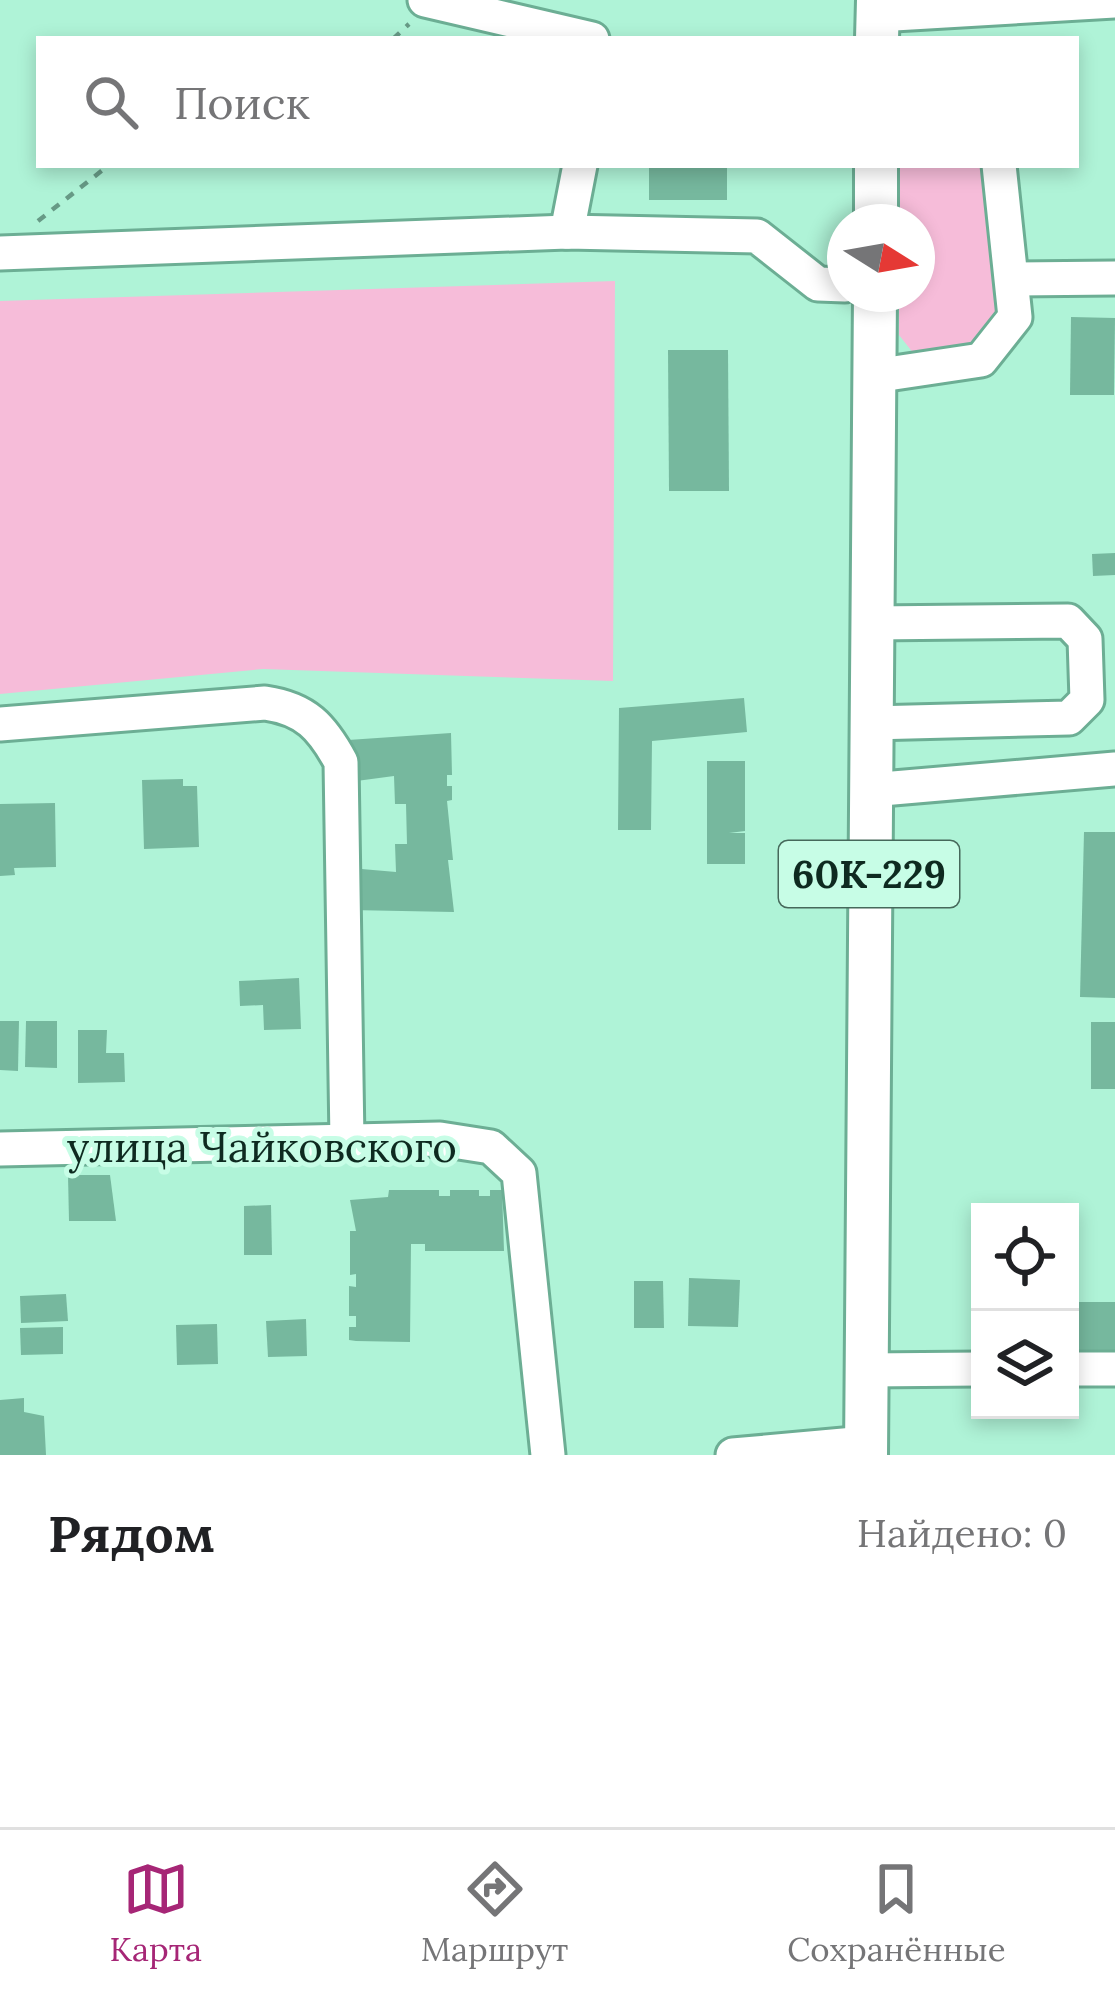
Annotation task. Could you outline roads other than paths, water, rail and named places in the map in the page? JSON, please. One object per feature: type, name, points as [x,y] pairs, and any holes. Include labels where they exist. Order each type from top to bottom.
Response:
[{"type":"main road","points":[[876,168],[876,204]]},
{"type":"main road","name":"60К-229","points":[[866,1449],[875,312]]},
{"type":"street","points":[[425,0],[556,14],[588,36]]},
{"type":"street","points":[[877,18],[980,23],[1025,2],[1115,1]]},
{"type":"street","points":[[567,232],[579,168]]},
{"type":"street","points":[[874,376],[981,360],[1015,316],[999,168]]},
{"type":"street","points":[[0,253],[567,232],[757,236],[818,284],[827,284]]},
{"type":"street","points":[[1014,279],[1115,278]]},
{"type":"street","points":[[871,723],[1069,718],[1087,700],[1085,638],[1068,621],[872,623]]},
{"type":"street","points":[[0,724],[265,703],[286,706],[320,723],[340,762],[346,1141]]},
{"type":"street","points":[[870,790],[1115,770]]},
{"type":"street","name":"улица Чайковского","points":[[0,1150],[440,1139],[490,1147],[519,1173],[548,1455]]},
{"type":"street","points":[[1079,1369],[1115,1369]]},
{"type":"street","points":[[866,1370],[971,1370]]},
{"type":"street","points":[[733,1455],[866,1449]]}]
